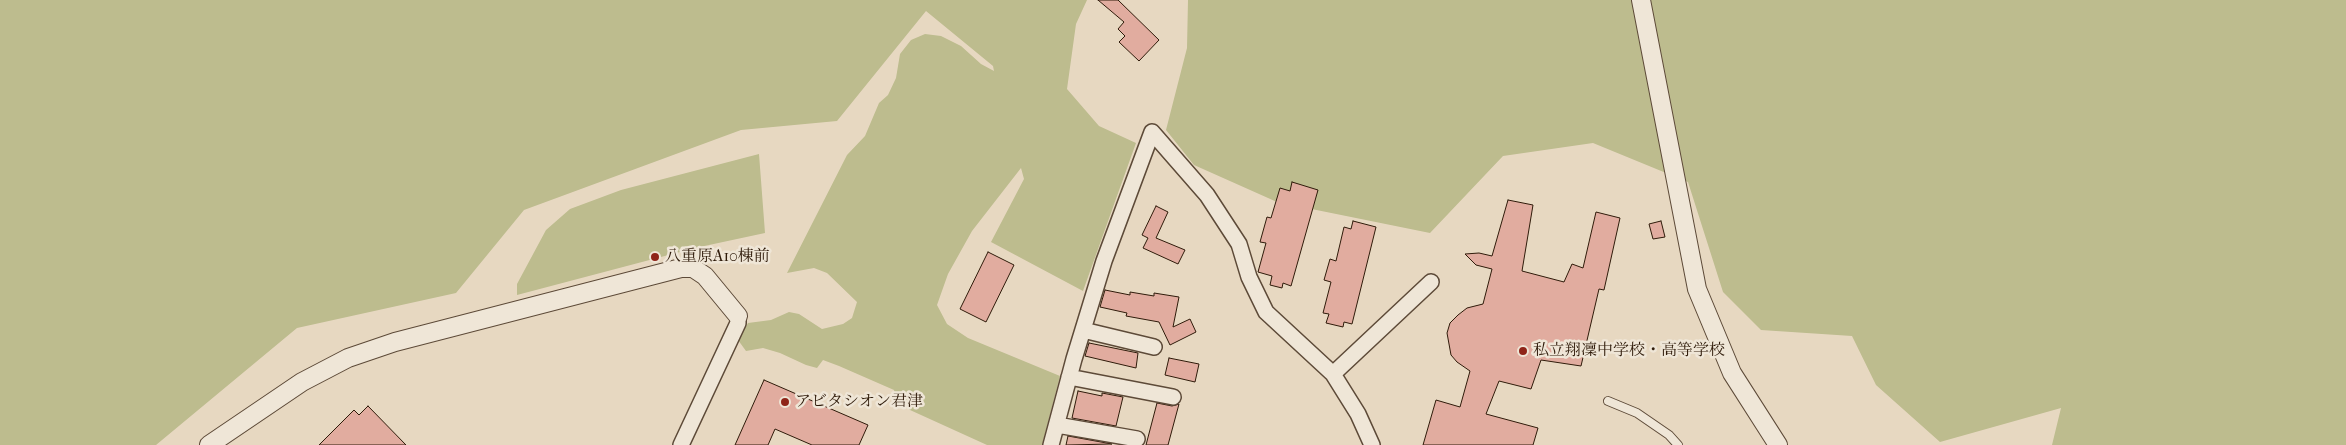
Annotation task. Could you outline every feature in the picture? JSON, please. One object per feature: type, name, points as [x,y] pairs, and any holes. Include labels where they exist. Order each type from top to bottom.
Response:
[{"type":"street","points":[[1641,0],[1698,289],[1732,373],[1778,445]]},
{"type":"street","points":[[1051,445],[1069,377],[1104,261],[1152,132],[1207,195],[1239,244],[1249,277],[1266,312],[1332,374],[1358,414],[1372,445]]},
{"type":"street","points":[[209,445],[302,382],[348,358],[395,342],[681,268],[693,268],[705,276],[738,316],[738,323],[681,445]]},
{"type":"street","points":[[1332,374],[1431,282]]},
{"type":"street","points":[[1083,330],[1154,347]]},
{"type":"street","points":[[1069,377],[1173,397]]},
{"type":"street","points":[[1057,425],[1137,439]]},
{"type":"lane","points":[[1608,401],[1637,412],[1669,435],[1678,445]]},
{"type":"shaded area","points":[[0,0],[1087,0],[1076,24],[1067,89],[1099,126],[1136,143],[1083,291],[991,242],[1024,179],[1021,168],[972,231],[948,274],[937,305],[947,324],[968,338],[1060,376],[1042,445],[987,445],[910,410],[897,401],[894,390],[839,366],[823,360],[817,368],[763,348],[746,351],[738,340],[748,323],[771,320],[789,312],[799,314],[822,329],[843,324],[852,318],[857,302],[827,273],[814,268],[787,273],[847,155],[865,136],[879,103],[888,95],[896,78],[900,54],[911,40],[925,34],[941,36],[961,46],[981,64],[994,71],[993,66],[926,11],[837,121],[741,130],[524,210],[456,293],[297,328],[156,445],[0,445]]},
{"type":"shaded area","points":[[1188,0],[2346,0],[2346,445],[2052,445],[2061,408],[1940,442],[1876,385],[1852,336],[1761,330],[1723,292],[1688,182],[1593,143],[1503,156],[1430,233],[1277,202],[1194,165],[1166,130],[1187,48]]},
{"type":"shaded area","points":[[759,154],[765,233],[695,248],[517,295],[517,284],[546,230],[570,209],[621,190]]},
{"type":"building","points":[[1098,0],[1118,0],[1159,40],[1139,61],[1119,42],[1125,36],[1118,29],[1124,22]]},
{"type":"building","points":[[1292,182],[1318,190],[1291,286],[1283,283],[1282,288],[1270,285],[1272,276],[1258,272],[1266,243],[1260,242],[1267,217],[1271,218],[1280,188],[1290,191]]},
{"type":"building","points":[[1508,200],[1533,205],[1522,271],[1564,282],[1572,264],[1583,268],[1596,212],[1620,218],[1604,290],[1599,289],[1581,366],[1541,360],[1531,389],[1499,381],[1486,414],[1538,428],[1533,445],[1423,445],[1436,400],[1460,407],[1470,371],[1451,355],[1447,333],[1450,323],[1458,315],[1467,308],[1483,304],[1492,269],[1476,265],[1465,254],[1479,253],[1492,256]]},
{"type":"building","points":[[1156,206],[1168,212],[1156,238],[1185,250],[1178,264],[1143,248],[1148,238],[1142,235]]},
{"type":"building","points":[[1353,221],[1376,227],[1352,324],[1344,322],[1343,327],[1326,323],[1329,314],[1323,313],[1331,282],[1324,280],[1330,259],[1336,261],[1344,227],[1351,229]]},
{"type":"building","points":[[1661,221],[1665,237],[1653,239],[1649,224]]},
{"type":"building","points":[[988,252],[1014,265],[986,322],[960,309]]},
{"type":"building","points":[[1105,290],[1130,295],[1130,292],[1154,296],[1154,293],[1179,297],[1173,327],[1190,319],[1196,332],[1170,345],[1159,322],[1126,316],[1127,313],[1100,307]]},
{"type":"building","points":[[1089,343],[1138,353],[1136,368],[1085,356]]},
{"type":"building","points":[[1169,358],[1199,364],[1195,382],[1165,375]]},
{"type":"building","name":"アビタシオン君津","points":[[764,380],[868,425],[859,445],[812,445],[775,429],[768,445],[735,445]]},
{"type":"building","points":[[1078,391],[1102,396],[1102,393],[1123,397],[1116,426],[1072,418]]},
{"type":"building","points":[[1157,403],[1172,406],[1179,404],[1168,445],[1146,445]]},
{"type":"building","points":[[368,406],[406,445],[319,445],[354,410],[359,415]]},
{"type":"building","points":[[1068,436],[1112,444],[1066,445]]},
{"type":"place","name":"八重原A10棟前","points":[[655,257]]},
{"type":"place","name":"私立翔凜中学校・高等学校","points":[[1523,351]]},
{"type":"place","name":"アビタシオン君津","points":[[785,402]]}]
